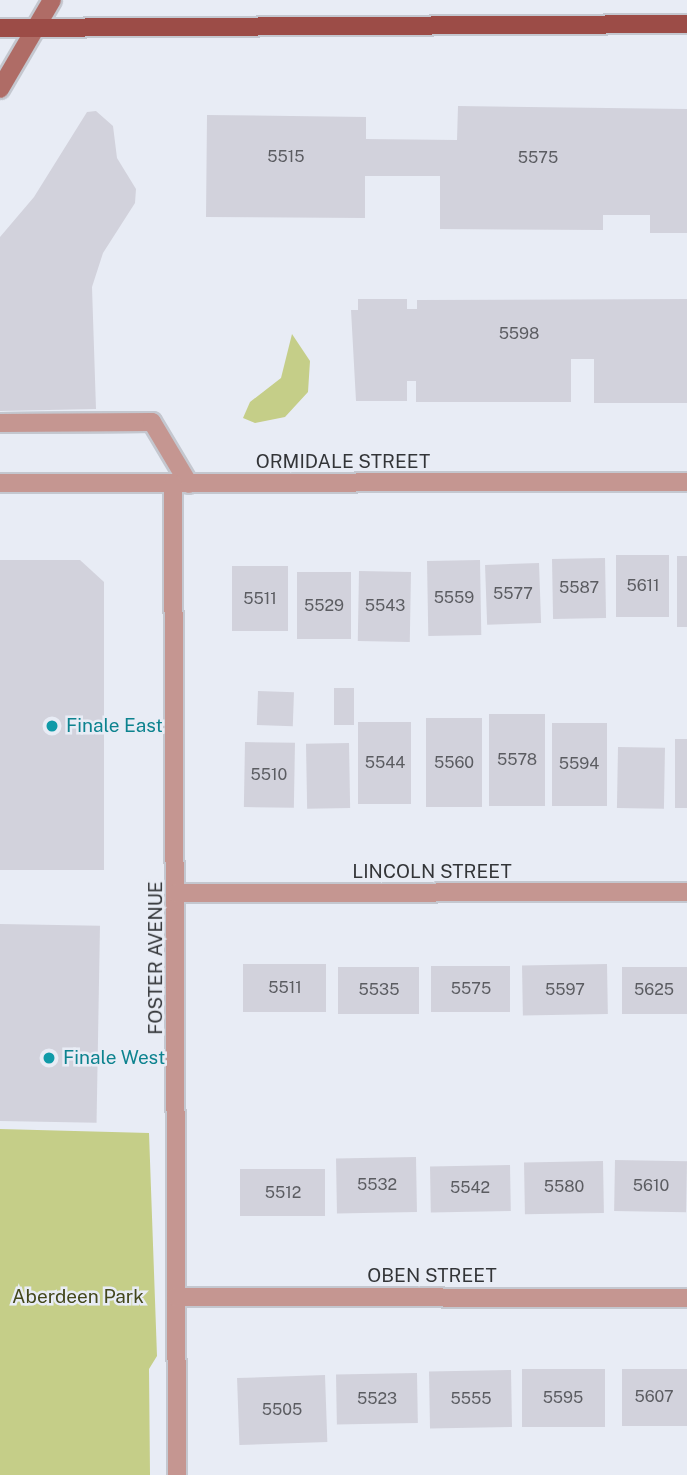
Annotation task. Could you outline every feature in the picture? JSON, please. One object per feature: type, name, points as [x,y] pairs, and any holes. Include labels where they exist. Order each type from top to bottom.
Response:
[{"type":"main road","points":[[0,29],[687,23]]},
{"type":"street","points":[[0,89],[52,0]]},
{"type":"street","points":[[0,423],[152,422],[181,484]]},
{"type":"street","name":"ORMIDALE STREET","points":[[0,483],[687,482]]},
{"type":"street","name":"FOSTER AVENUE","points":[[177,1475],[177,893],[181,484]]},
{"type":"street","name":"LINCOLN STREET","points":[[177,893],[687,892]]},
{"type":"street","name":"OBEN STREET","points":[[176,1297],[687,1298]]},
{"type":"green space","points":[[292,334],[310,361],[308,392],[285,417],[255,423],[243,418],[250,402],[281,378]]},
{"type":"green space","name":"Aberdeen Park","points":[[0,1129],[149,1133],[157,1356],[149,1369],[150,1475],[0,1475]]},
{"type":"building","points":[[458,106],[687,109],[687,233],[650,233],[650,215],[603,215],[603,230],[440,229],[440,176],[365,176],[365,218],[206,217],[207,115],[366,117],[366,139],[457,140]]},
{"type":"building","points":[[96,111],[113,126],[117,158],[136,189],[135,203],[103,253],[92,287],[96,409],[0,411],[0,237],[34,197],[87,112]]},
{"type":"building","points":[[358,299],[407,299],[407,309],[417,309],[417,300],[687,299],[687,403],[594,403],[594,359],[571,359],[571,402],[416,402],[416,381],[407,381],[407,401],[356,401],[351,310],[358,310]]},
{"type":"building","points":[[616,555],[669,555],[669,617],[616,617]]},
{"type":"building","points":[[677,556],[687,556],[687,627],[677,627]]},
{"type":"building","points":[[605,558],[606,618],[553,619],[552,559]]},
{"type":"building","name":"Finale East","points":[[0,560],[80,560],[104,582],[104,870],[0,870]]},
{"type":"building","points":[[480,560],[481,635],[428,636],[427,561]]},
{"type":"building","points":[[539,563],[541,623],[487,625],[485,565]]},
{"type":"building","points":[[232,566],[288,566],[288,631],[232,631]]},
{"type":"building","points":[[359,571],[411,572],[410,642],[358,641]]},
{"type":"building","points":[[297,572],[351,572],[351,639],[297,639]]},
{"type":"building","points":[[334,688],[354,688],[354,725],[334,725]]},
{"type":"building","points":[[258,691],[294,692],[293,726],[257,725]]},
{"type":"building","points":[[489,714],[545,714],[545,806],[489,806]]},
{"type":"building","points":[[426,718],[482,718],[482,807],[426,807]]},
{"type":"building","points":[[358,722],[411,722],[411,804],[358,804]]},
{"type":"building","points":[[552,723],[607,723],[607,806],[552,806]]},
{"type":"building","points":[[675,739],[687,739],[687,808],[675,808]]},
{"type":"building","points":[[245,742],[295,743],[294,808],[244,807]]},
{"type":"building","points":[[349,743],[350,808],[307,809],[306,744]]},
{"type":"building","points":[[618,747],[665,748],[664,809],[617,808]]},
{"type":"building","name":"Finale West","points":[[0,924],[100,926],[97,1123],[0,1121]]},
{"type":"building","points":[[243,964],[326,964],[326,1012],[243,1012]]},
{"type":"building","points":[[607,964],[608,1014],[523,1015],[522,965]]},
{"type":"building","points":[[431,966],[510,966],[510,1012],[431,1012]]},
{"type":"building","points":[[338,967],[419,967],[419,1014],[338,1014]]},
{"type":"building","points":[[622,967],[687,967],[687,1014],[622,1014]]},
{"type":"building","points":[[416,1157],[417,1212],[337,1213],[336,1158]]},
{"type":"building","points":[[615,1160],[687,1161],[686,1212],[614,1211]]},
{"type":"building","points":[[603,1161],[604,1213],[525,1214],[524,1162]]},
{"type":"building","points":[[510,1165],[511,1211],[431,1212],[430,1166]]},
{"type":"building","points":[[240,1169],[325,1169],[325,1216],[240,1216]]},
{"type":"building","points":[[522,1369],[605,1369],[605,1427],[522,1427]]},
{"type":"building","points":[[622,1369],[687,1369],[687,1426],[622,1426]]},
{"type":"building","points":[[511,1370],[512,1427],[430,1428],[429,1371]]},
{"type":"building","points":[[417,1373],[418,1423],[337,1424],[336,1374]]},
{"type":"building","points":[[325,1375],[327,1442],[239,1445],[237,1378]]},
{"type":"place","name":"Finale East","points":[[52,726]]},
{"type":"place","name":"Finale West","points":[[49,1058]]}]
